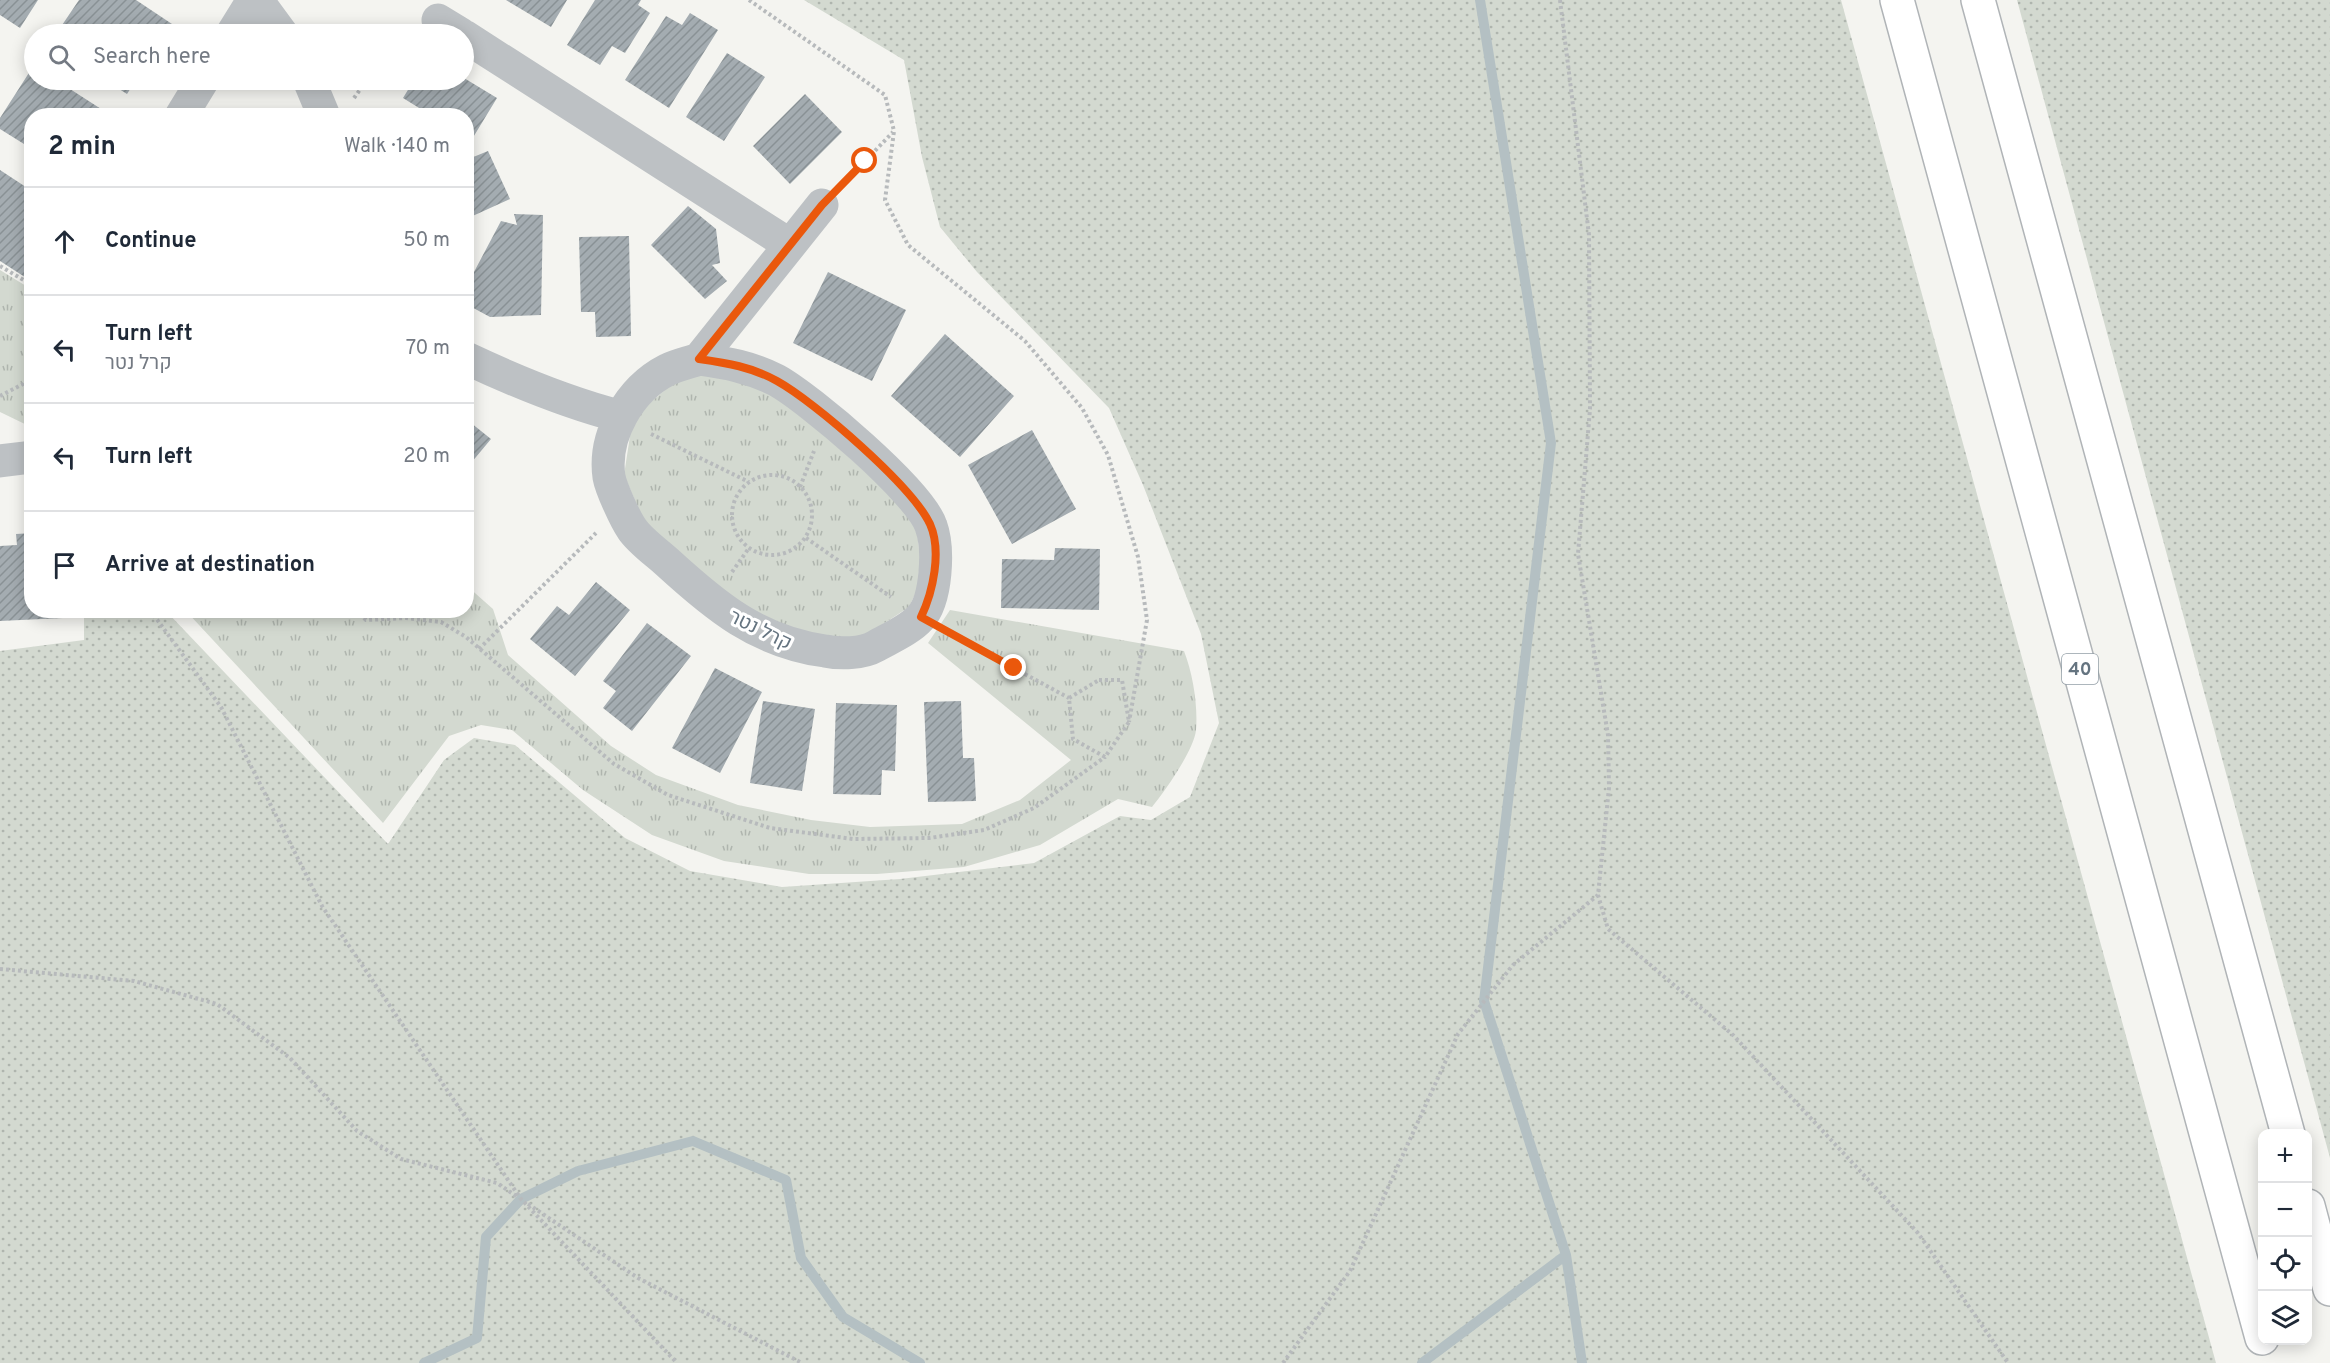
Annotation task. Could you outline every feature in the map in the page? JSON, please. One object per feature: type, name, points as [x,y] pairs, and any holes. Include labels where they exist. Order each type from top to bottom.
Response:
[{"type":"highway","name":"40","points":[[1897,0],[2258,1321]]},
{"type":"highway","points":[[1978,0],[2287,1129]]},
{"type":"highway","points":[[2312,1224],[2330,1289]]},
{"type":"highway","name":"40","points":[[2264,1345],[2269,1363]]},
{"type":"street","points":[[238,24],[255,0],[274,24]]},
{"type":"street","points":[[474,43],[790,245]]},
{"type":"street","points":[[186,108],[197,90]]},
{"type":"street","points":[[313,90],[321,108]]},
{"type":"street","points":[[699,359],[822,205]]},
{"type":"street","name":"קרל נטר","points":[[699,359],[738,364],[777,381],[823,413],[912,496],[931,526],[935,560],[932,593],[921,617],[870,650],[838,653],[794,647],[750,628],[710,601],[632,530],[609,477],[610,451],[619,416],[640,391],[666,370],[699,359]]},
{"type":"street","points":[[474,362],[528,388],[568,403],[619,416]]},
{"type":"street","points":[[0,461],[24,458]]},
{"type":"path","points":[[364,618],[366,620],[406,618],[441,621],[479,649],[614,764],[668,795],[770,828],[853,839],[929,838],[984,830],[1034,808],[1105,757],[1129,722],[1147,620],[1138,557],[1108,455],[1082,408],[1025,341],[908,245],[885,200],[894,131],[885,95],[749,0]]},
{"type":"path","points":[[1560,0],[1589,236],[1590,409],[1578,554],[1608,735],[1609,788],[1598,895],[1608,929],[1733,1035],[1918,1233],[2008,1363]]},
{"type":"path","points":[[822,205],[894,131]]},
{"type":"path","points":[[0,266],[24,280]]},
{"type":"path","points":[[0,396],[24,383]]},
{"type":"path","points":[[619,416],[685,452],[749,482]]},
{"type":"path","points":[[772,475],[788,479],[800,487],[809,499],[812,515],[806,538],[788,552],[772,556],[756,552],[744,543],[735,531],[732,515],[735,499],[749,482],[772,475]]},
{"type":"path","points":[[479,649],[621,507]]},
{"type":"path","points":[[806,538],[921,617],[1070,698]]},
{"type":"path","points":[[156,618],[221,707],[322,906],[521,1199],[677,1363]]},
{"type":"path","points":[[1070,698],[1099,680],[1122,680],[1129,722]]},
{"type":"path","points":[[1070,698],[1073,739],[1105,757]]},
{"type":"path","points":[[1283,1363],[1350,1271],[1458,1034],[1513,965],[1598,895]]},
{"type":"path","points":[[0,969],[134,981],[218,1004],[290,1058],[357,1131],[400,1159],[497,1183],[638,1278],[802,1363]]},
{"type":"green space","points":[[804,0],[1841,0],[2216,1363],[0,1363],[0,651],[84,640],[84,618],[173,618],[388,844],[444,760],[474,738],[515,745],[625,838],[690,871],[782,887],[900,879],[1034,863],[1120,816],[1151,820],[1190,797],[1219,723],[1201,634],[1143,485],[1109,408],[977,272],[940,227],[922,157],[904,60]]},
{"type":"green space","points":[[2017,0],[2330,0],[2330,1158]]},
{"type":"green space","points":[[0,270],[24,285],[24,424],[0,412]]},
{"type":"green space","points":[[700,374],[734,378],[770,394],[814,425],[901,505],[917,530],[920,560],[917,590],[909,607],[865,636],[838,639],[797,633],[757,615],[718,590],[644,521],[624,475],[632,423],[673,383]]},
{"type":"green space","points":[[474,592],[493,609],[508,655],[611,746],[656,775],[738,805],[811,820],[870,827],[962,824],[1020,800],[1071,760],[928,643],[950,610],[1184,651],[1194,690],[1196,730],[1194,738],[1185,759],[1152,807],[1118,799],[1040,845],[964,867],[877,874],[809,874],[724,861],[652,835],[583,790],[512,730],[481,725],[449,736],[383,823],[193,618],[474,618]]},
{"type":"building","points":[[0,0],[38,0],[20,28],[0,15]]},
{"type":"building","points":[[79,0],[136,0],[172,24],[63,24]]},
{"type":"building","points":[[506,0],[567,0],[551,27]]},
{"type":"building","points":[[595,0],[641,0],[638,5],[650,13],[625,53],[612,46],[600,65],[567,45]]},
{"type":"building","points":[[690,13],[718,30],[669,108],[625,80],[666,16],[682,25]]},
{"type":"building","points":[[727,53],[765,77],[724,141],[686,117]]},
{"type":"building","points":[[24,81],[24,90],[72,90],[100,108],[24,108],[24,144],[0,129],[0,118]]},
{"type":"building","points":[[474,84],[497,98],[474,136],[474,108],[419,108],[403,98],[408,90],[474,90]]},
{"type":"building","points":[[805,94],[842,132],[790,184],[753,146]]},
{"type":"building","points":[[488,151],[510,199],[474,215],[474,157]]},
{"type":"building","points":[[0,170],[24,186],[24,276],[0,261]]},
{"type":"building","points":[[688,206],[716,229],[720,263],[712,265],[727,281],[705,299],[651,245]]},
{"type":"building","points":[[514,214],[543,215],[541,315],[490,317],[474,308],[474,272],[501,221],[517,225]]},
{"type":"building","points":[[629,236],[631,336],[596,337],[595,312],[581,312],[579,237]]},
{"type":"building","points":[[828,272],[906,310],[872,381],[793,343]]},
{"type":"building","points":[[945,334],[1014,396],[960,457],[891,396]]},
{"type":"building","points":[[474,425],[491,439],[474,459]]},
{"type":"building","points":[[1032,430],[1076,509],[1012,544],[968,465]]},
{"type":"building","points":[[16,534],[24,534],[24,618],[63,618],[0,621],[0,546],[17,545]]},
{"type":"building","points":[[1055,548],[1100,549],[1099,610],[1001,608],[1002,559],[1054,560]]},
{"type":"building","points":[[596,582],[630,610],[575,676],[530,639],[557,606],[569,615]]},
{"type":"building","points":[[647,623],[691,656],[632,731],[603,708],[616,691],[603,681]]},
{"type":"building","points":[[715,668],[762,692],[720,773],[672,748]]},
{"type":"building","points":[[763,701],[815,709],[802,791],[750,783]]},
{"type":"building","points":[[961,701],[963,758],[974,758],[976,801],[928,802],[924,702]]},
{"type":"building","points":[[836,703],[897,705],[895,771],[882,770],[881,795],[833,794]]},
{"type":"waterway","points":[[1480,0],[1551,443],[1484,1001],[1566,1255],[1582,1363]]},
{"type":"waterway","points":[[424,1363],[477,1338],[486,1237],[521,1199],[578,1171],[693,1141],[786,1180],[801,1258],[843,1317],[920,1363]]},
{"type":"waterway","points":[[1422,1363],[1566,1255]]},
{"type":"route","points":[[865,161],[822,205],[699,359],[738,364],[777,381],[823,413],[912,496],[931,526],[935,560],[932,593],[921,617],[1014,668]]}]
